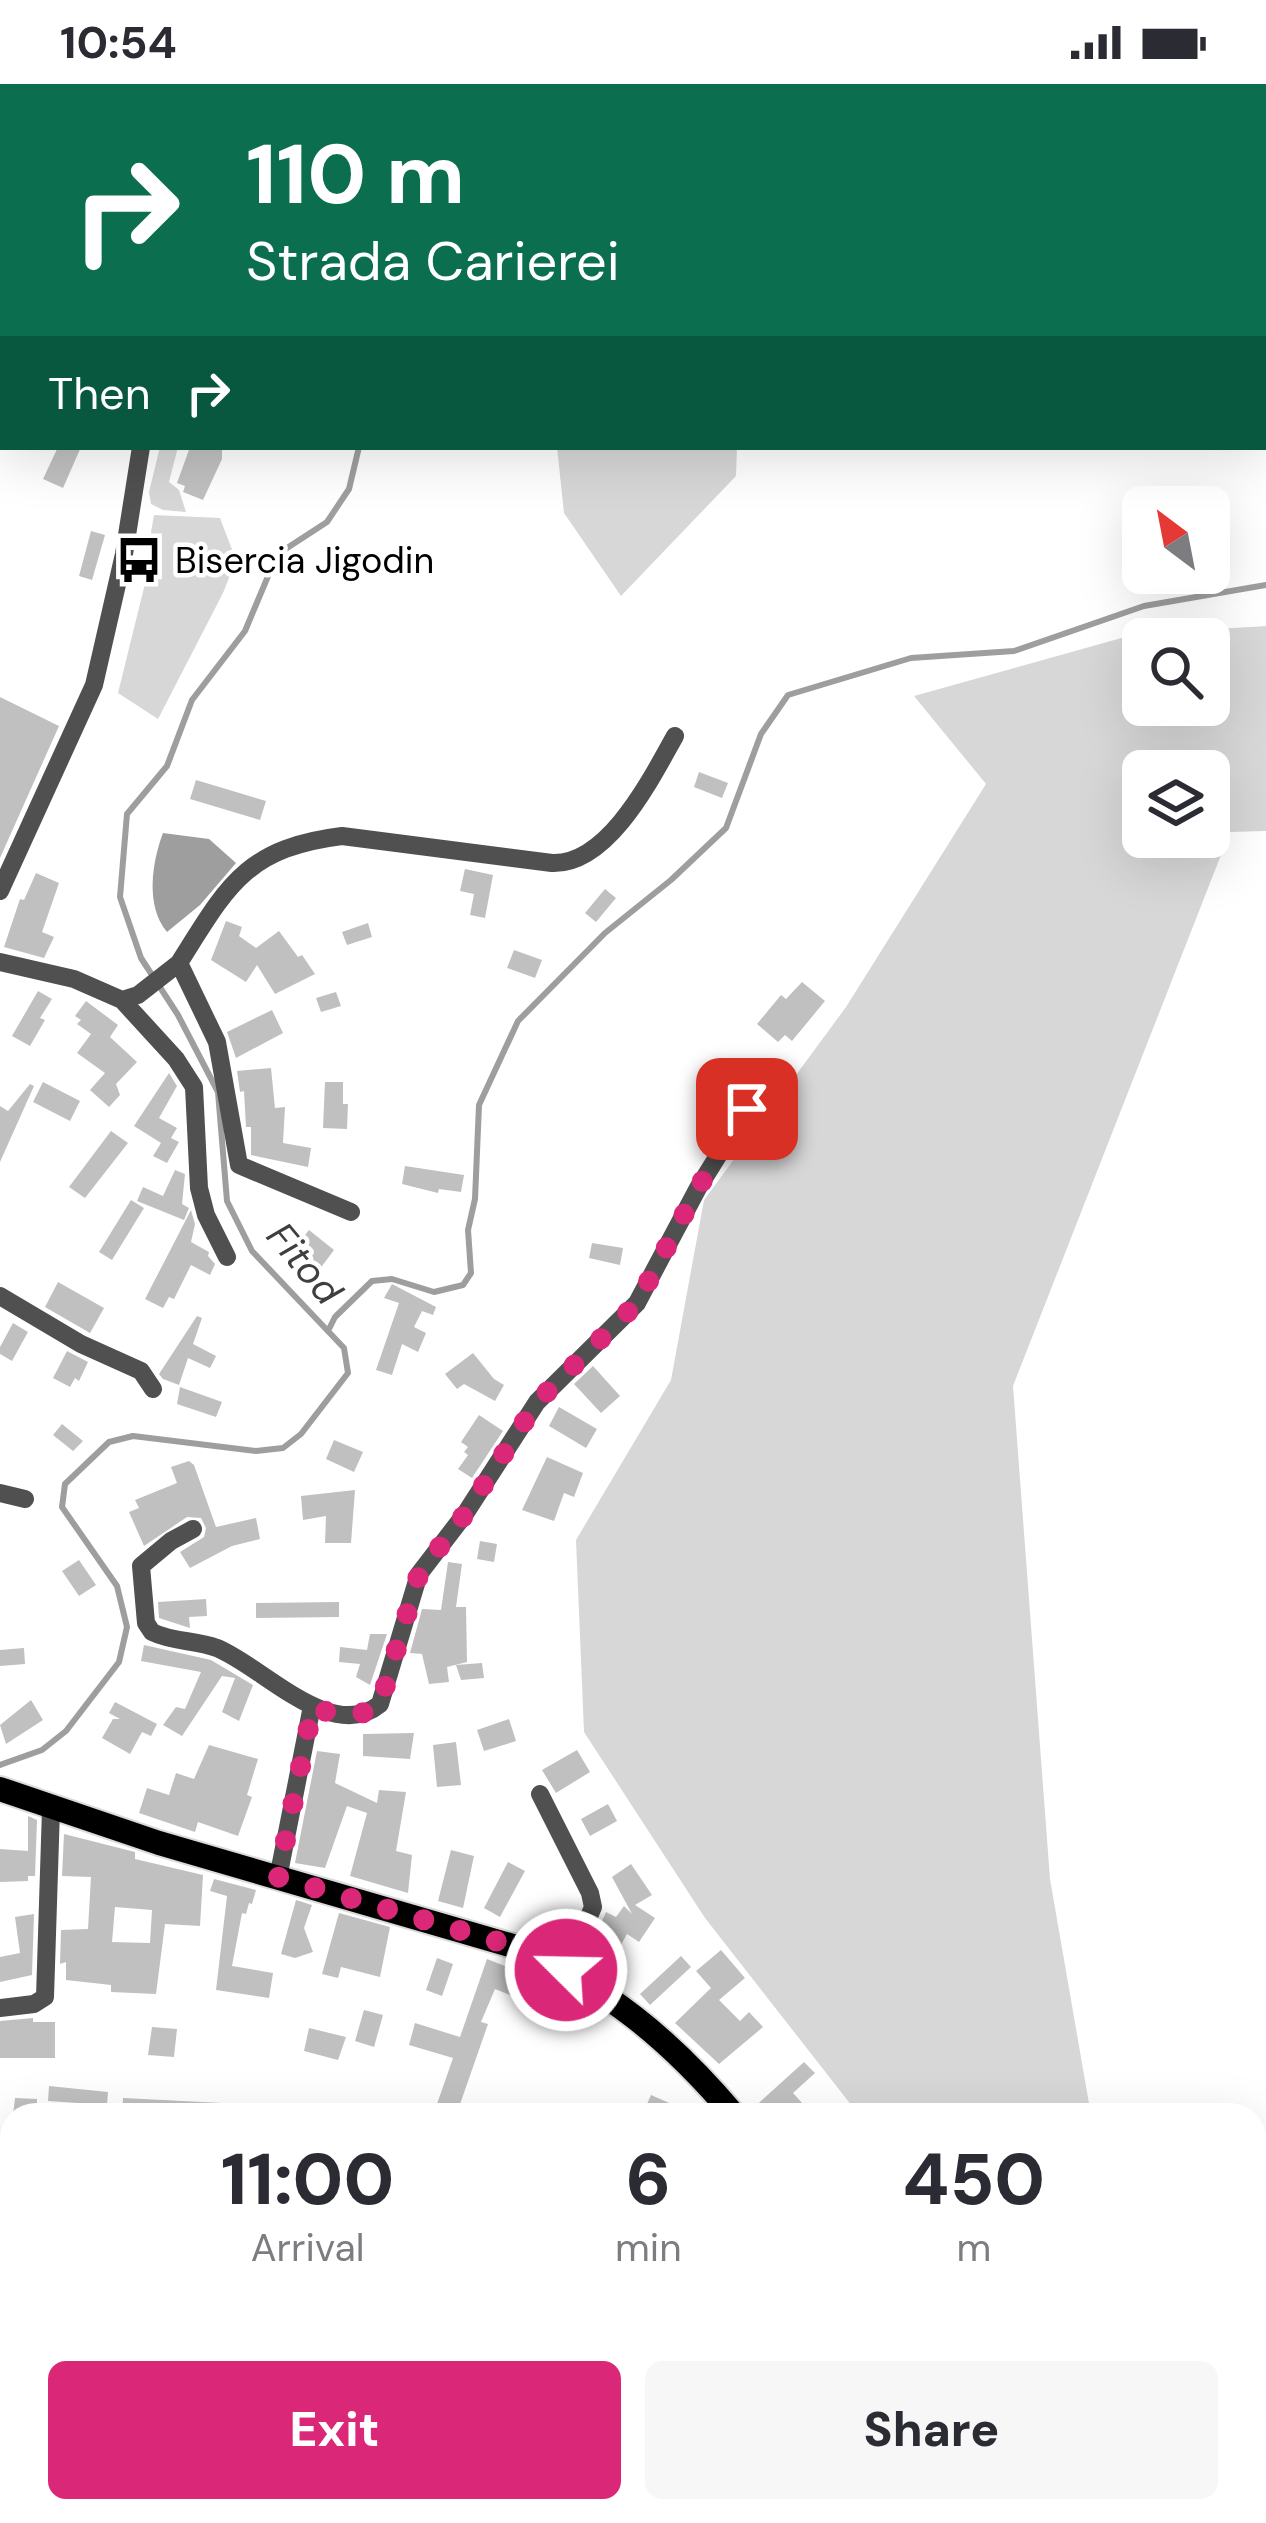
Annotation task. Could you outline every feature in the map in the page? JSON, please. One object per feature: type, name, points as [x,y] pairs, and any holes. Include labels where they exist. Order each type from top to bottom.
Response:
[{"type":"main road","points":[[0,1789],[51,1809],[513,1946],[601,1990],[676,2053],[723,2103]]},
{"type":"street","points":[[0,891],[101,662],[140,450]]},
{"type":"street","points":[[130,998],[175,967],[228,887],[248,868],[303,843],[342,836],[553,863],[578,861],[602,841],[645,790],[675,736]]},
{"type":"street","points":[[0,962],[130,998],[194,1087],[199,1188],[206,1215],[227,1257]]},
{"type":"street","points":[[175,967],[217,1042],[239,1165],[351,1212]]},
{"type":"street","points":[[193,1529],[171,1540],[142,1567],[146,1623],[152,1632],[218,1648],[327,1714],[371,1712],[380,1704],[419,1574],[465,1514],[537,1402],[637,1303],[698,1188],[747,1109]]},
{"type":"street","points":[[0,1296],[81,1344],[142,1371],[153,1389]]},
{"type":"street","points":[[0,1493],[25,1499]]},
{"type":"street","points":[[278,1877],[313,1706]]},
{"type":"street","points":[[540,1794],[593,1907],[566,1970]]},
{"type":"street","points":[[0,2008],[34,2004],[45,1997],[51,1809]]},
{"type":"shaded area","points":[[159,450],[177,450],[169,482],[179,490],[186,512],[151,504],[149,492]]},
{"type":"shaded area","points":[[557,450],[737,450],[736,476],[621,596],[564,513]]},
{"type":"shaded area","points":[[154,515],[220,518],[236,560],[158,719],[118,693],[155,543],[151,532]]},
{"type":"shaded area","points":[[1266,626],[1266,831],[1230,832],[1230,750],[1122,750],[1122,858],[1220,858],[1013,1386],[1050,1879],[1089,2103],[850,2103],[705,1918],[584,1732],[576,1540],[671,1380],[704,1200],[846,1007],[986,784],[914,696],[1122,638],[1122,726],[1230,726],[1230,628]]},
{"type":"shaded area","points":[[163,833],[209,839],[236,863],[200,905],[167,932],[153,897]]},
{"type":"building","points":[[57,450],[80,450],[63,488],[43,479]]},
{"type":"building","points":[[189,450],[222,450],[203,500],[183,492],[185,486],[177,483]]},
{"type":"building","points":[[91,531],[105,535],[92,580],[79,576]]},
{"type":"building","points":[[0,697],[59,726],[0,858]]},
{"type":"building","points":[[699,772],[728,783],[722,798],[694,787]]},
{"type":"building","points":[[196,780],[266,801],[260,820],[190,799]]},
{"type":"building","points":[[465,869],[493,875],[485,918],[470,915],[474,894],[460,891]]},
{"type":"building","points":[[36,873],[59,883],[42,932],[54,937],[44,958],[4,947],[20,899],[24,900]]},
{"type":"building","points":[[605,889],[616,898],[596,922],[585,913]]},
{"type":"building","points":[[226,921],[242,927],[239,936],[256,948],[279,931],[315,974],[275,994],[257,965],[246,982],[211,960]]},
{"type":"building","points":[[368,923],[372,937],[347,945],[342,932]]},
{"type":"building","points":[[514,950],[542,960],[535,978],[507,968]]},
{"type":"building","points":[[802,982],[825,1001],[792,1041],[785,1035],[778,1042],[757,1024],[781,995],[786,999]]},
{"type":"building","points":[[38,991],[52,999],[30,1046],[12,1036]]},
{"type":"building","points":[[336,992],[341,1006],[321,1012],[316,998]]},
{"type":"building","points":[[86,1001],[118,1025],[110,1037],[137,1062],[116,1084],[120,1095],[109,1107],[90,1090],[105,1073],[77,1053],[91,1034],[77,1024],[81,1020],[75,1016]]},
{"type":"building","points":[[272,1010],[283,1033],[236,1058],[227,1032]]},
{"type":"building","points":[[271,1068],[275,1108],[285,1107],[283,1143],[311,1148],[308,1167],[251,1155],[251,1127],[246,1127],[244,1091],[240,1092],[237,1071]]},
{"type":"building","points":[[169,1073],[177,1086],[159,1118],[177,1128],[171,1138],[179,1142],[167,1163],[153,1156],[161,1143],[134,1126]]},
{"type":"building","points":[[43,1082],[80,1101],[70,1121],[33,1102]]},
{"type":"building","points":[[325,1082],[343,1082],[347,1129],[323,1128]]},
{"type":"building","points":[[30,1084],[34,1086],[0,1162],[0,1106],[8,1111]]},
{"type":"building","points":[[111,1131],[128,1143],[85,1198],[69,1187]]},
{"type":"building","points":[[405,1166],[464,1175],[461,1192],[439,1189],[438,1193],[402,1184]]},
{"type":"building","points":[[175,1170],[185,1174],[182,1204],[189,1208],[184,1220],[137,1201],[143,1187],[163,1196]]},
{"type":"building","points":[[131,1200],[144,1208],[112,1260],[99,1252]]},
{"type":"building","points":[[191,1210],[195,1224],[191,1242],[209,1252],[215,1264],[210,1275],[191,1265],[174,1299],[169,1297],[163,1308],[145,1299]]},
{"type":"building","points":[[309,1230],[334,1250],[319,1270],[293,1250]]},
{"type":"building","points":[[592,1243],[623,1248],[620,1265],[589,1258]]},
{"type":"building","points":[[58,1282],[104,1308],[90,1333],[45,1307]]},
{"type":"building","points":[[392,1284],[436,1307],[433,1315],[422,1311],[414,1327],[426,1333],[418,1352],[402,1344],[392,1375],[376,1370],[399,1303],[384,1298]]},
{"type":"building","points":[[197,1316],[202,1318],[193,1344],[216,1356],[210,1368],[188,1358],[179,1385],[163,1379],[159,1374]]},
{"type":"building","points":[[13,1323],[28,1332],[12,1361],[0,1354],[0,1347]]},
{"type":"building","points":[[67,1351],[88,1362],[79,1381],[75,1378],[70,1387],[53,1378]]},
{"type":"building","points":[[473,1353],[504,1385],[495,1401],[464,1384],[457,1389],[445,1374]]},
{"type":"building","points":[[593,1366],[620,1396],[601,1413],[574,1384]]},
{"type":"building","points":[[180,1387],[222,1402],[216,1417],[177,1404]]},
{"type":"building","points":[[559,1407],[597,1429],[586,1448],[549,1426]]},
{"type":"building","points":[[479,1415],[503,1431],[472,1478],[458,1469],[468,1455],[464,1452],[468,1447],[461,1442]]},
{"type":"building","points":[[62,1424],[83,1441],[73,1451],[53,1435]]},
{"type":"building","points":[[334,1440],[363,1452],[354,1472],[326,1459]]},
{"type":"building","points":[[547,1457],[583,1473],[574,1497],[564,1493],[554,1521],[522,1510]]},
{"type":"building","points":[[189,1461],[216,1527],[256,1518],[260,1539],[232,1546],[190,1568],[180,1552],[204,1537],[201,1518],[187,1517],[144,1546],[129,1512],[139,1508],[135,1500],[177,1483],[171,1467]]},
{"type":"building","points":[[355,1490],[351,1543],[325,1543],[326,1516],[303,1520],[301,1496]]},
{"type":"building","points":[[480,1541],[497,1544],[494,1562],[477,1559]]},
{"type":"building","points":[[79,1560],[96,1585],[79,1596],[62,1571]]},
{"type":"building","points":[[448,1562],[462,1564],[456,1607],[466,1607],[467,1662],[447,1667],[449,1682],[429,1684],[422,1654],[410,1653],[422,1609],[441,1610]]},
{"type":"building","points":[[206,1599],[207,1616],[189,1617],[190,1628],[159,1618],[158,1602]]},
{"type":"building","points":[[339,1602],[339,1617],[256,1618],[256,1603]]},
{"type":"building","points":[[370,1634],[387,1634],[370,1685],[356,1677],[360,1664],[339,1662],[340,1647],[367,1650]]},
{"type":"building","points":[[144,1645],[211,1660],[253,1685],[239,1721],[222,1712],[235,1678],[222,1676],[182,1736],[163,1725],[176,1707],[185,1709],[201,1672],[141,1661]]},
{"type":"building","points":[[24,1648],[25,1664],[0,1666],[0,1650]]},
{"type":"building","points":[[482,1663],[484,1678],[461,1680],[456,1665]]},
{"type":"building","points":[[31,1700],[43,1720],[6,1744],[0,1725]]},
{"type":"building","points":[[115,1702],[157,1724],[151,1736],[142,1732],[130,1754],[102,1738],[113,1719],[120,1719],[109,1713]]},
{"type":"building","points":[[509,1719],[516,1741],[484,1751],[477,1730]]},
{"type":"building","points":[[414,1733],[410,1759],[363,1756],[363,1734]]},
{"type":"building","points":[[456,1742],[461,1785],[437,1787],[433,1745]]},
{"type":"building","points":[[209,1745],[258,1759],[247,1795],[252,1797],[238,1836],[198,1822],[195,1832],[139,1813],[147,1788],[169,1795],[176,1773],[194,1779]]},
{"type":"building","points":[[577,1750],[590,1772],[556,1793],[542,1770]]},
{"type":"building","points":[[317,1751],[340,1754],[335,1783],[377,1803],[379,1790],[406,1792],[396,1851],[412,1855],[408,1893],[350,1876],[367,1813],[347,1806],[325,1868],[295,1863]]},
{"type":"building","points":[[608,1804],[617,1821],[590,1836],[581,1819]]},
{"type":"building","points":[[28,1816],[37,1820],[35,1876],[28,1876],[28,1881],[0,1882],[0,1849],[28,1851]]},
{"type":"building","points":[[64,1834],[135,1852],[135,1859],[203,1875],[200,1926],[165,1924],[156,1994],[111,1992],[111,1985],[66,1980],[66,1962],[60,1964],[61,1930],[88,1929],[91,1877],[62,1876]],"holes":[[[115,1907],[152,1910],[150,1943],[112,1942]]]},
{"type":"building","points":[[451,1850],[474,1856],[463,1908],[438,1901]]},
{"type":"building","points":[[508,1862],[525,1871],[500,1917],[484,1908]]},
{"type":"building","points":[[631,1864],[652,1895],[635,1905],[655,1918],[639,1942],[627,1934],[608,1968],[587,1956],[596,1935],[617,1944],[599,1928],[606,1912],[616,1917],[624,1906],[632,1914],[612,1877]]},
{"type":"building","points":[[214,1879],[256,1890],[246,1914],[242,1913],[232,1966],[273,1973],[269,1998],[216,1990],[227,1896],[210,1891]]},
{"type":"building","points":[[296,1900],[312,1905],[304,1928],[313,1952],[295,1958],[281,1954]]},
{"type":"building","points":[[339,1913],[390,1927],[380,1977],[341,1967],[338,1978],[322,1974]]},
{"type":"building","points":[[34,1914],[32,1975],[0,1982],[0,1957],[20,1953],[15,1917]]},
{"type":"building","points":[[721,1950],[745,1978],[719,2000],[740,2021],[749,2012],[763,2027],[719,2064],[675,2023],[711,1988],[696,1971]]},
{"type":"building","points":[[681,1956],[691,1967],[650,2005],[640,1994]]},
{"type":"building","points":[[437,1958],[453,1964],[442,1996],[426,1990]]},
{"type":"building","points":[[487,1959],[563,1989],[551,2019],[534,2013],[537,2006],[495,1989],[481,2022],[488,2024],[460,2103],[437,2103],[453,2058],[409,2045],[415,2023],[460,2037]]},
{"type":"building","points":[[364,2010],[383,2015],[374,2047],[355,2041]]},
{"type":"building","points":[[33,2018],[33,2022],[55,2022],[55,2058],[0,2058],[0,2021]]},
{"type":"building","points":[[152,2027],[177,2029],[174,2057],[148,2055]]},
{"type":"building","points":[[309,2028],[346,2037],[338,2060],[304,2051]]},
{"type":"building","points":[[804,2062],[815,2073],[793,2093],[802,2103],[759,2103]]},
{"type":"building","points":[[49,2086],[108,2092],[107,2103],[48,2101]]},
{"type":"building","points":[[15,2098],[37,2099],[37,2103],[14,2103]]},
{"type":"building","points":[[123,2098],[222,2103],[123,2103]]},
{"type":"waterway","name":"Fitod","points":[[0,1765],[42,1750],[66,1731],[119,1662],[127,1627],[117,1586],[62,1507],[65,1484],[109,1442],[133,1436],[256,1451],[283,1448],[301,1434],[348,1373],[344,1348],[252,1251],[227,1201],[218,1092],[178,1015],[141,958],[120,897],[127,814],[167,766],[192,700],[245,631],[274,562],[327,522],[349,489],[358,450]]},
{"type":"waterway","points":[[328,1331],[335,1317],[372,1281],[392,1279],[434,1292],[463,1285],[471,1273],[468,1230],[475,1199],[479,1105],[518,1021],[605,933],[726,828],[761,734],[788,695],[911,658],[1014,651],[1144,606],[1266,585]]},
{"type":"place","name":"Bisercia Jigodin","points":[[139,560]]},
{"type":"route","points":[[566,1970],[513,1946],[278,1877],[298,1770],[313,1706],[327,1714],[351,1714],[371,1712],[380,1704],[419,1574],[465,1514],[537,1402],[637,1303],[698,1188],[747,1109]]}]
